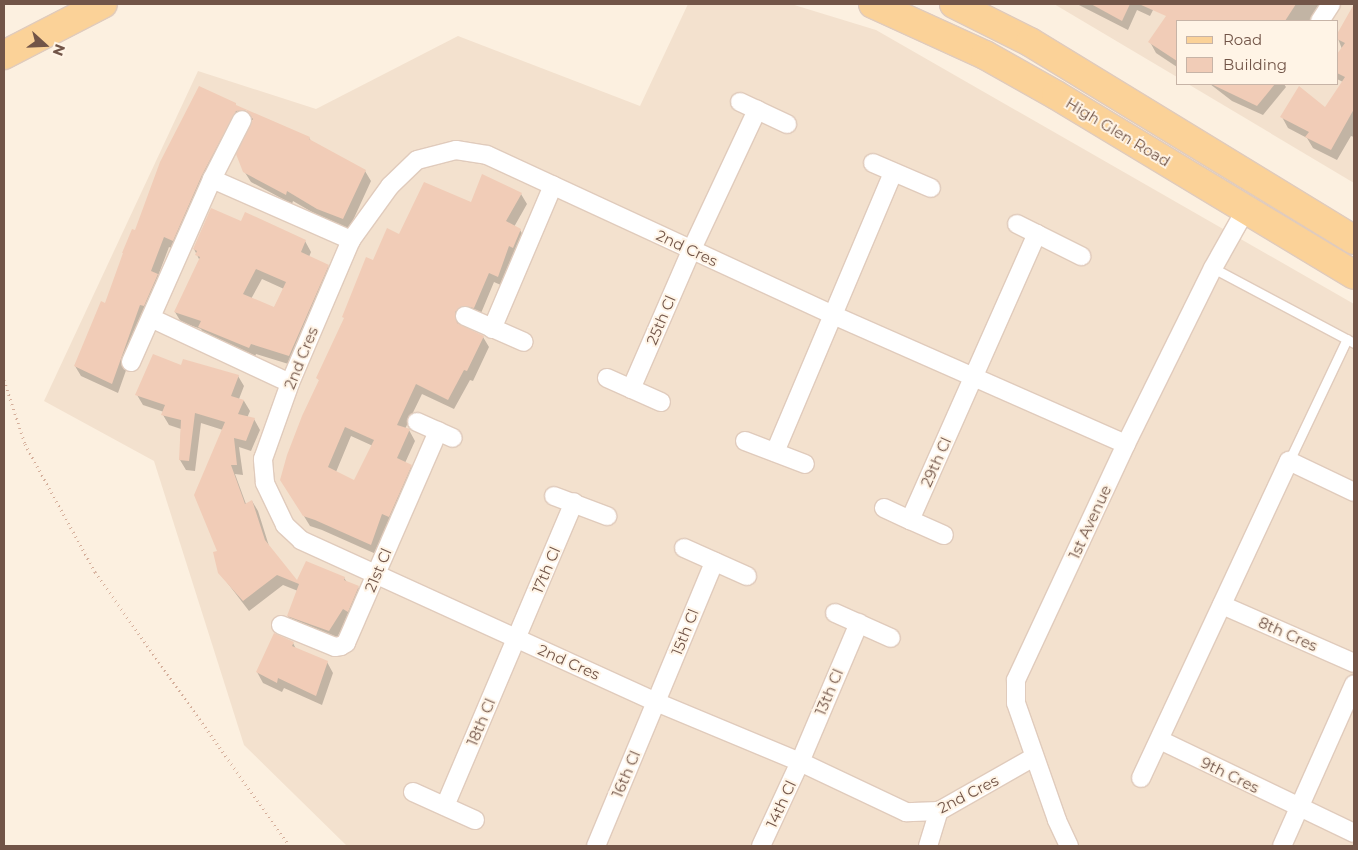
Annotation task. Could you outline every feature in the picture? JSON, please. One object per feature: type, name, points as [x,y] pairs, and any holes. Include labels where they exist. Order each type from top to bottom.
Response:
[{"type":"main road","points":[[4,55],[103,4]]},
{"type":"main road","name":"High Glen Road","points":[[873,4],[985,55],[1354,275]]},
{"type":"main road","name":"High Glen Road","points":[[954,4],[1030,42],[1354,240]]},
{"type":"street","points":[[1321,20],[1331,4]]},
{"type":"street","points":[[740,102],[787,124]]},
{"type":"street","name":"25th Cl","points":[[631,389],[691,251],[757,110]]},
{"type":"street","points":[[131,362],[212,179],[242,120]]},
{"type":"street","name":"2nd Cres","points":[[1034,757],[938,812],[906,812],[800,762],[656,702],[301,540],[285,526],[265,483],[263,459],[290,383],[351,240],[390,186],[416,160],[456,150],[487,155],[691,251],[1126,444]]},
{"type":"street","points":[[873,163],[931,188]]},
{"type":"street","points":[[775,452],[894,173]]},
{"type":"street","points":[[212,179],[351,240]]},
{"type":"street","points":[[492,329],[553,185]]},
{"type":"street","name":"1st Avenue","points":[[1069,846],[1056,820],[1016,703],[1016,680],[1126,444],[1213,268],[1246,209]]},
{"type":"street","points":[[1017,224],[1081,256]]},
{"type":"street","name":"29th Cl","points":[[910,520],[1037,234]]},
{"type":"street","points":[[465,316],[524,342]]},
{"type":"street","points":[[151,318],[290,383]]},
{"type":"street","points":[[606,378],[661,402]]},
{"type":"street","name":"21st Cl","points":[[280,625],[335,647],[346,643],[376,573],[445,434],[417,422]]},
{"type":"street","points":[[745,441],[805,464]]},
{"type":"street","points":[[1141,778],[1289,461],[1354,492]]},
{"type":"street","points":[[554,496],[607,516]]},
{"type":"street","name":"17th Cl","points":[[517,639],[574,502]]},
{"type":"street","points":[[884,508],[944,535]]},
{"type":"street","points":[[684,548],[747,576]]},
{"type":"street","name":"15th Cl","points":[[656,702],[714,562]]},
{"type":"street","name":"8th Cres","points":[[1222,605],[1354,663]]},
{"type":"street","points":[[835,613],[891,638]]},
{"type":"street","name":"13th Cl","points":[[800,762],[858,623]]},
{"type":"street","name":"18th Cl","points":[[445,806],[517,639]]},
{"type":"street","points":[[1282,846],[1354,684]]},
{"type":"street","name":"16th Cl","points":[[596,846],[656,702]]},
{"type":"street","name":"9th Cres","points":[[1160,740],[1354,834]]},
{"type":"street","name":"14th Cl","points":[[762,846],[800,762]]},
{"type":"street","points":[[413,792],[475,820]]},
{"type":"street","points":[[928,846],[938,812]]},
{"type":"lane","points":[[1213,268],[1350,341],[1289,461]]},
{"type":"path","points":[[4,380],[25,444],[95,572],[290,846]]},
{"type":"shaded area","points":[[688,4],[791,4],[876,30],[1354,304],[1354,846],[347,846],[244,745],[154,461],[44,401],[198,71],[316,109],[458,36],[640,106]]},
{"type":"shaded area","points":[[1054,4],[1354,4],[1354,183],[1190,85],[1338,85],[1338,20],[1176,20],[1176,76]]},
{"type":"building","points":[[1091,4],[1130,4],[1122,21]]},
{"type":"building","points":[[1139,4],[1296,4],[1286,20],[1176,20],[1176,60],[1148,42],[1166,16]]},
{"type":"building","points":[[1354,4],[1354,109],[1331,150],[1305,137],[1309,132],[1280,117],[1299,86],[1325,107],[1345,77],[1338,74],[1338,53],[1345,43],[1338,40],[1338,32]]},
{"type":"building","points":[[1213,85],[1274,85],[1257,106]]},
{"type":"building","points":[[199,86],[236,103],[236,105],[310,137],[309,139],[366,170],[343,219],[317,209],[287,191],[286,195],[243,172],[236,154],[253,119],[246,110],[236,111],[202,175],[173,241],[164,237],[151,271],[158,274],[144,306],[140,305],[112,384],[74,366],[101,301],[105,303],[122,253],[132,229],[135,230],[160,162]]},
{"type":"building","points":[[482,174],[522,193],[506,221],[521,229],[513,248],[509,246],[498,277],[489,273],[474,308],[463,306],[455,312],[457,323],[484,336],[467,371],[464,370],[448,400],[416,384],[397,425],[410,429],[397,458],[412,465],[389,517],[382,514],[371,545],[303,516],[280,480],[287,455],[302,416],[319,380],[316,378],[344,318],[342,317],[366,257],[373,260],[387,228],[399,234],[424,182],[471,202]],"holes":[[[345,427],[374,440],[354,480],[328,467]]]},
{"type":"building","points":[[211,208],[241,221],[245,212],[306,240],[301,252],[329,265],[289,356],[251,344],[249,348],[198,327],[201,321],[174,312],[200,257],[195,255],[197,251],[193,249]],"holes":[[[256,269],[286,282],[274,307],[243,294]]]},
{"type":"building","points":[[153,354],[181,365],[183,359],[239,375],[231,396],[244,400],[238,414],[255,418],[246,441],[234,438],[237,465],[231,465],[245,504],[252,500],[265,540],[297,580],[306,561],[345,577],[344,580],[359,586],[348,612],[343,609],[329,631],[287,616],[299,584],[277,575],[243,601],[218,573],[213,552],[217,551],[194,495],[225,422],[195,413],[189,461],[179,460],[181,420],[161,415],[165,405],[135,395]]},
{"type":"building","points":[[274,633],[294,642],[292,646],[328,661],[316,696],[278,678],[277,683],[256,672]]}]
